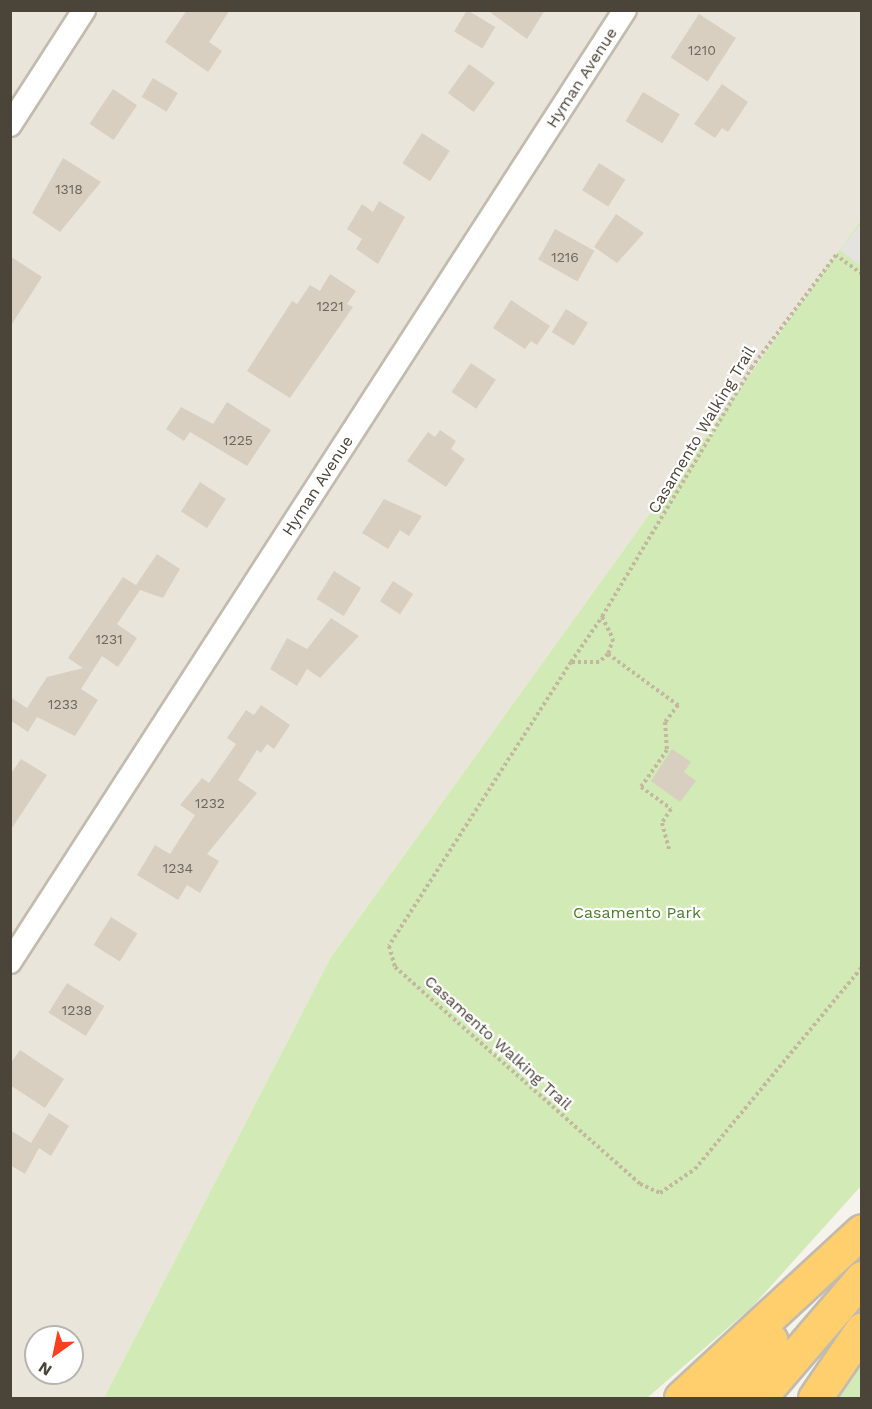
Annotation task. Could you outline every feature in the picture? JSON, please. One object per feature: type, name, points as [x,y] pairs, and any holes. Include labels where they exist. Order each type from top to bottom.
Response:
[{"type":"highway","points":[[681,1398],[861,1232]]},
{"type":"highway","points":[[720,1398],[861,1232]]},
{"type":"highway","points":[[759,1398],[861,1278]]},
{"type":"highway","points":[[815,1398],[861,1329]]},
{"type":"street","points":[[10,125],[84,10]]},
{"type":"street","name":"Hyman Avenue","points":[[10,962],[625,10]]},
{"type":"path","name":"Casamento Walking Trail","points":[[602,617],[752,367],[836,255],[861,274]]},
{"type":"path","points":[[602,617],[613,639],[608,654],[599,662],[571,662],[602,617]]},
{"type":"path","points":[[608,654],[678,705],[665,722],[668,750],[641,786],[671,809],[662,823],[669,849]]},
{"type":"path","name":"Casamento Walking Trail","points":[[571,662],[389,946],[395,967],[640,1184],[660,1193],[695,1169],[861,967]]},
{"type":"shaded area","points":[[10,11],[861,11],[861,220],[331,957],[104,1398],[11,1398]]},
{"type":"shaded area","points":[[861,223],[861,266],[840,250]]},
{"type":"green space","name":"Casamento Park","points":[[861,220],[861,1186],[752,1307],[647,1398],[104,1398],[331,957]]},
{"type":"green space","points":[[861,1353],[861,1398],[839,1398]]},
{"type":"building","points":[[187,10],[230,10],[209,42],[222,51],[208,72],[165,42]]},
{"type":"building","points":[[467,10],[495,27],[482,48],[454,31]]},
{"type":"building","points":[[487,10],[545,10],[527,39]]},
{"type":"building","points":[[699,14],[736,38],[708,82],[671,58]]},
{"type":"building","points":[[469,64],[495,83],[474,112],[448,93]]},
{"type":"building","points":[[153,78],[178,93],[167,112],[142,97]]},
{"type":"building","points":[[722,84],[748,102],[728,132],[722,128],[715,138],[694,124]]},
{"type":"building","points":[[113,89],[137,105],[114,140],[90,124]]},
{"type":"building","points":[[643,92],[680,114],[662,143],[625,121]]},
{"type":"building","points":[[422,133],[450,151],[430,181],[402,163]]},
{"type":"building","points":[[63,158],[101,182],[60,232],[32,213]]},
{"type":"building","points":[[599,163],[625,179],[608,207],[582,190]]},
{"type":"building","points":[[379,201],[405,217],[378,264],[356,249],[362,239],[347,229],[362,204],[373,212]]},
{"type":"building","points":[[616,214],[644,233],[617,263],[594,247]]},
{"type":"building","points":[[555,229],[594,251],[577,281],[538,260]]},
{"type":"building","points":[[10,256],[42,277],[10,327]]},
{"type":"building","points":[[330,274],[356,291],[347,304],[353,307],[290,398],[247,371],[292,301],[297,304],[310,285],[320,291]]},
{"type":"building","points":[[511,300],[550,326],[537,345],[531,341],[525,349],[493,328]]},
{"type":"building","points":[[566,309],[588,323],[574,346],[552,332]]},
{"type":"building","points":[[471,363],[496,380],[476,409],[451,392]]},
{"type":"building","points":[[227,402],[271,430],[247,466],[190,432],[184,441],[166,429],[181,407],[213,424]]},
{"type":"building","points":[[440,430],[456,441],[451,449],[465,459],[446,487],[407,461],[428,432],[435,437]]},
{"type":"building","points":[[200,482],[226,499],[207,528],[181,511]]},
{"type":"building","points":[[384,499],[422,516],[409,536],[400,530],[388,549],[362,533]]},
{"type":"building","points":[[157,554],[180,569],[163,598],[140,590],[117,624],[137,638],[118,667],[102,656],[81,689],[98,700],[75,736],[37,717],[28,732],[10,720],[10,697],[27,708],[47,677],[83,668],[68,658],[123,577],[136,585]]},
{"type":"building","points":[[334,571],[361,588],[344,616],[317,599]]},
{"type":"building","points":[[393,581],[413,594],[400,614],[380,601]]},
{"type":"building","points":[[331,618],[359,636],[320,678],[307,669],[297,686],[270,669],[287,638],[307,649]]},
{"type":"building","points":[[261,705],[290,725],[274,749],[267,744],[261,753],[257,750],[238,780],[257,793],[207,854],[219,861],[200,893],[187,885],[178,900],[137,875],[155,845],[170,854],[195,815],[180,805],[202,778],[209,783],[236,744],[227,738],[246,710],[254,715]]},
{"type":"building","points":[[672,749],[691,762],[684,772],[696,781],[680,802],[651,781]]},
{"type":"building","points":[[21,759],[47,775],[10,831],[10,775]]},
{"type":"building","points":[[111,917],[137,933],[120,961],[94,945]]},
{"type":"building","points":[[67,983],[104,1006],[86,1036],[48,1013]]},
{"type":"building","points":[[20,1050],[64,1079],[45,1108],[10,1085],[10,1064]]},
{"type":"building","points":[[49,1113],[69,1126],[51,1156],[39,1148],[25,1174],[10,1165],[10,1130],[31,1143]]}]
